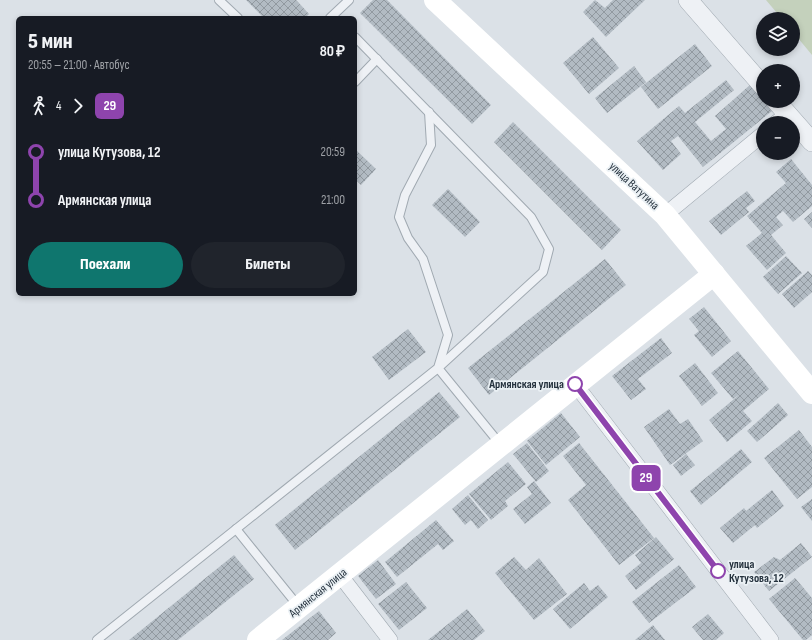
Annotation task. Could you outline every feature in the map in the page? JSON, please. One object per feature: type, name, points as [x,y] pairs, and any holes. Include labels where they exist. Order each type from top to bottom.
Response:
[{"type":"main road","name":"улица Ватутина","points":[[435,0],[665,215],[812,393]]},
{"type":"main road","name":"Армянская улица","points":[[258,640],[575,384],[714,274]]},
{"type":"street","points":[[688,0],[756,78]]},
{"type":"street","points":[[780,113],[812,142]]},
{"type":"street","points":[[665,215],[756,140]]},
{"type":"street","points":[[575,384],[770,640]]},
{"type":"street","points":[[340,575],[390,640]]},
{"type":"lane","points":[[219,0],[236,16]]},
{"type":"lane","points":[[334,16],[349,0]]},
{"type":"lane","points":[[97,640],[438,368],[544,272],[549,249],[531,217],[357,40]]},
{"type":"lane","points":[[357,80],[377,59]]},
{"type":"lane","points":[[429,112],[431,145],[405,195],[398,217],[408,238],[424,259],[448,335],[438,368]]},
{"type":"lane","points":[[438,368],[501,445]]},
{"type":"lane","points":[[236,529],[300,607]]},
{"type":"green space","points":[[766,0],[812,0],[812,55],[800,40],[800,12],[776,12]]},
{"type":"building","points":[[246,0],[296,0],[309,14],[307,16],[262,16]]},
{"type":"building","points":[[373,0],[387,0],[491,105],[472,124],[360,13]]},
{"type":"building","points":[[595,0],[605,8],[613,0],[645,0],[606,37],[583,12]]},
{"type":"building","points":[[593,37],[619,68],[589,94],[563,63]]},
{"type":"building","points":[[695,44],[712,66],[658,109],[641,87]]},
{"type":"building","points":[[634,66],[646,82],[607,113],[595,98]]},
{"type":"building","points":[[726,80],[734,90],[695,122],[711,141],[726,129],[715,116],[751,84],[756,90],[756,108],[770,108],[772,111],[766,116],[756,116],[756,124],[703,167],[678,136],[671,141],[681,154],[663,170],[637,141],[679,106],[685,113]]},
{"type":"building","points":[[513,122],[621,230],[602,250],[494,142]]},
{"type":"building","points":[[357,151],[376,169],[361,185],[357,181]]},
{"type":"building","points":[[792,160],[812,185],[812,206],[793,222],[783,211],[776,217],[783,225],[771,235],[786,253],[767,270],[746,246],[762,233],[747,216],[786,183],[776,172]]},
{"type":"building","points":[[448,189],[480,222],[465,237],[432,205]]},
{"type":"building","points":[[747,191],[755,201],[746,208],[749,212],[721,235],[709,221]]},
{"type":"building","points":[[812,212],[812,228],[804,219]]},
{"type":"building","points":[[786,256],[802,273],[778,294],[763,277]]},
{"type":"building","points":[[605,259],[626,285],[489,395],[468,368]]},
{"type":"building","points":[[808,271],[812,275],[812,292],[794,308],[782,294]]},
{"type":"building","points":[[704,307],[731,341],[712,357],[694,335],[699,331],[689,319]]},
{"type":"building","points":[[408,329],[426,352],[389,380],[372,357]]},
{"type":"building","points":[[661,338],[672,353],[638,379],[646,389],[631,400],[612,376]]},
{"type":"building","points":[[738,351],[769,389],[743,411],[752,421],[727,442],[709,420],[740,394],[733,399],[711,373]]},
{"type":"building","points":[[695,363],[718,393],[702,406],[679,376]]},
{"type":"building","points":[[439,392],[460,417],[295,550],[275,525]]},
{"type":"building","points":[[778,403],[788,415],[757,442],[747,431]]},
{"type":"building","points":[[669,409],[680,424],[688,419],[703,441],[670,465],[644,427]]},
{"type":"building","points":[[561,413],[580,437],[546,465],[527,441]]},
{"type":"building","points":[[799,430],[812,447],[812,487],[797,499],[764,458]]},
{"type":"building","points":[[527,443],[549,471],[536,482],[513,454]]},
{"type":"building","points":[[579,443],[654,538],[619,565],[568,500],[586,485],[563,456]]},
{"type":"building","points":[[741,449],[752,462],[701,505],[690,491]]},
{"type":"building","points":[[686,454],[695,465],[681,476],[673,465]]},
{"type":"building","points":[[508,462],[526,484],[505,501],[508,506],[491,520],[469,494]]},
{"type":"building","points":[[534,481],[551,503],[525,524],[513,509],[532,494],[527,487]]},
{"type":"building","points":[[772,490],[784,506],[757,528],[755,525],[733,543],[720,528],[744,508],[746,511]]},
{"type":"building","points":[[468,495],[488,520],[478,529],[471,520],[465,525],[452,509]]},
{"type":"building","points":[[812,499],[812,521],[801,507]]},
{"type":"building","points":[[436,520],[454,541],[443,550],[438,544],[397,577],[385,562]]},
{"type":"building","points":[[656,537],[674,559],[636,590],[625,576],[641,563],[635,555]]},
{"type":"building","points":[[801,543],[812,557],[769,591],[754,572],[774,557],[780,560]]},
{"type":"building","points":[[234,555],[254,579],[178,640],[129,640]]},
{"type":"building","points":[[514,557],[526,570],[539,558],[567,594],[534,620],[495,573]]},
{"type":"building","points":[[378,560],[396,584],[376,599],[358,576]]},
{"type":"building","points":[[679,565],[696,587],[649,623],[632,602]]},
{"type":"building","points":[[795,578],[812,598],[812,635],[806,640],[803,640],[769,599]]},
{"type":"building","points":[[406,582],[427,608],[399,630],[378,604]]},
{"type":"building","points":[[584,583],[590,591],[598,585],[608,597],[570,629],[553,609]]},
{"type":"building","points":[[467,609],[485,631],[474,640],[428,640]]},
{"type":"building","points":[[319,611],[336,633],[328,640],[282,640]]},
{"type":"building","points":[[708,614],[724,633],[716,640],[703,640],[692,627]]},
{"type":"building","points":[[653,625],[665,640],[635,640]]},
{"type":"bus line","name":"29","points":[[575,384],[718,571]]},
{"type":"place","name":"Армянская улица","points":[[575,384]]},
{"type":"place","name":"улица Кутузова, 12","points":[[718,571]]}]
